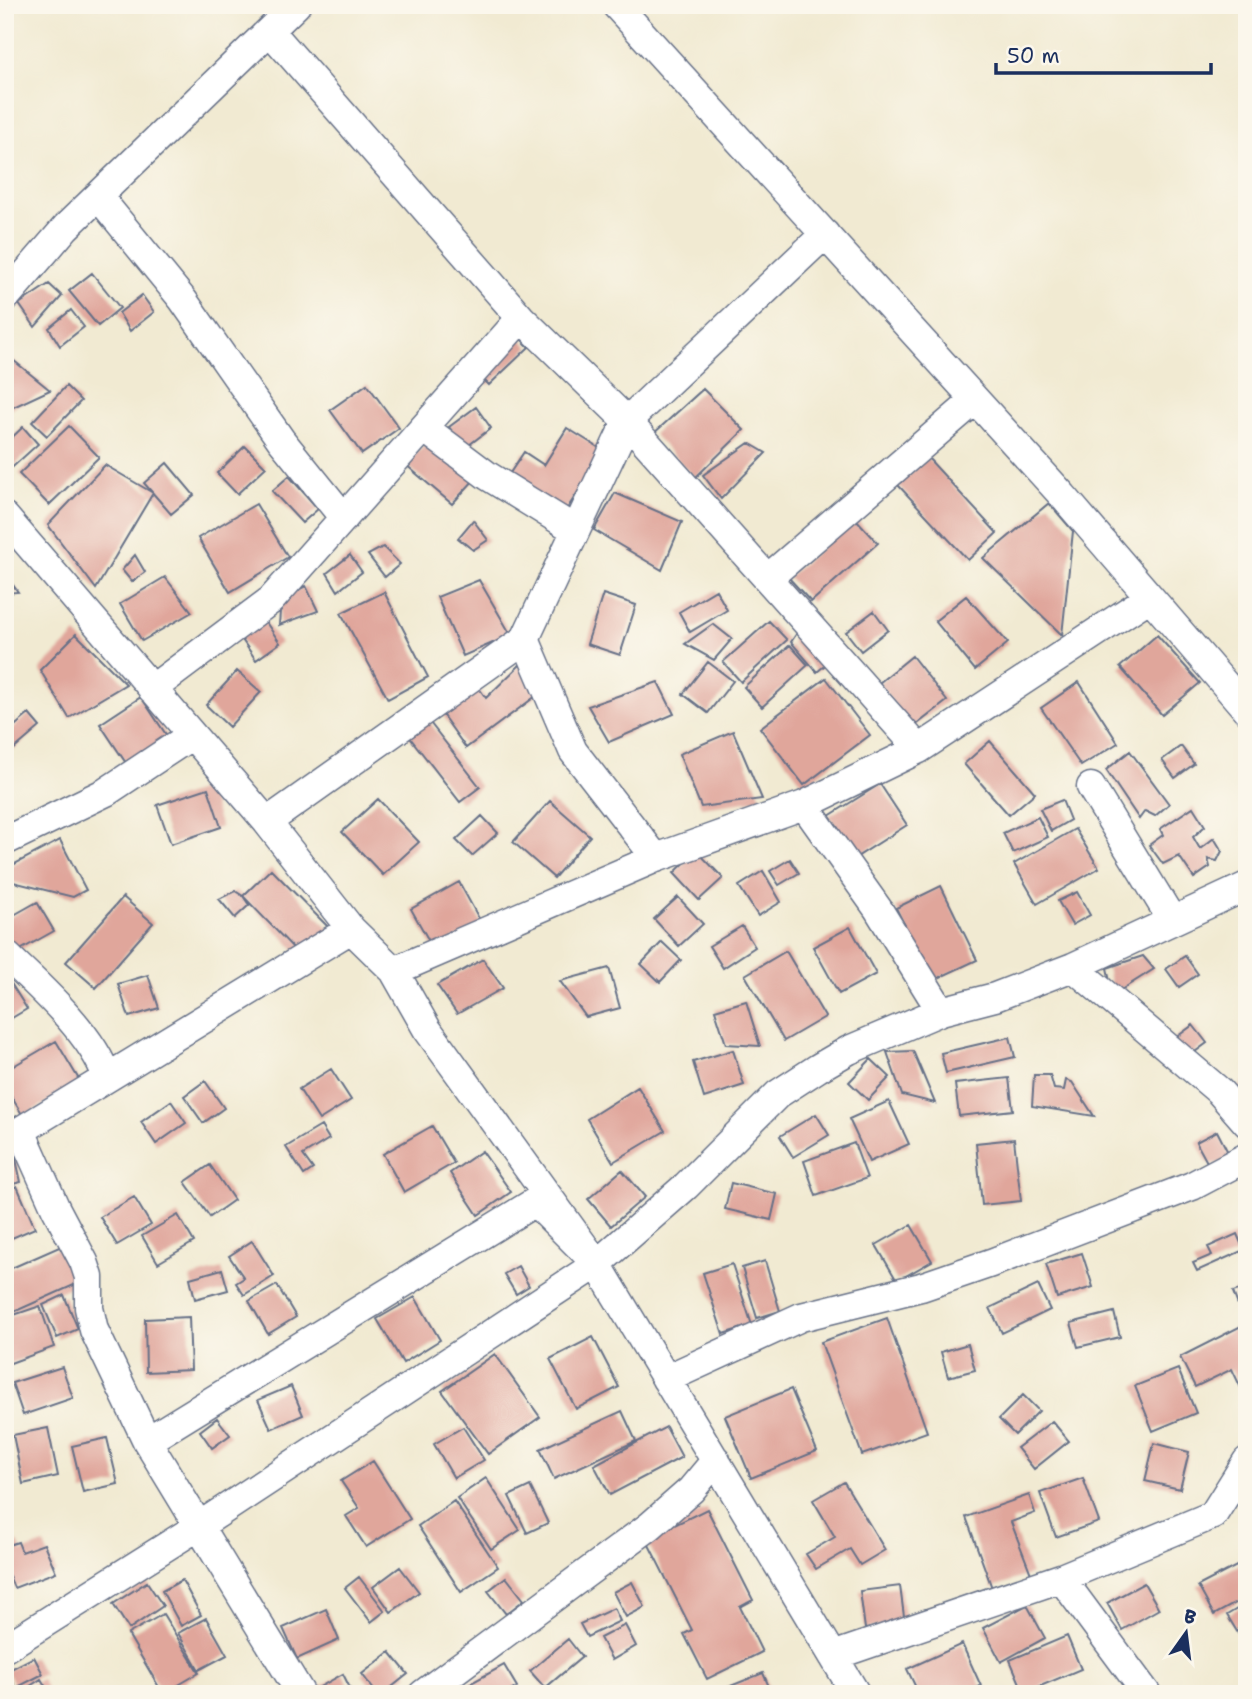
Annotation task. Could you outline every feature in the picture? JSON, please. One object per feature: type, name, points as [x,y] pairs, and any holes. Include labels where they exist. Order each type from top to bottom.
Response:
[{"type":"street","points":[[5,298],[65,227],[296,5]]},
{"type":"street","points":[[615,5],[975,400],[1247,710]]},
{"type":"street","points":[[270,31],[521,318],[627,421],[919,748]]},
{"type":"street","points":[[98,196],[183,300],[281,440],[344,518]]},
{"type":"street","points":[[267,822],[525,639],[574,529],[627,421],[825,234]]},
{"type":"street","points":[[152,689],[271,600],[521,318]]},
{"type":"street","points":[[768,578],[975,400]]},
{"type":"street","points":[[424,428],[488,476],[574,529]]},
{"type":"street","points":[[5,517],[267,822],[351,929],[394,971],[428,1029],[597,1264],[856,1694]]},
{"type":"street","points":[[394,971],[656,858],[804,805],[919,748],[1150,597]]},
{"type":"street","points":[[525,639],[573,751],[656,858]]},
{"type":"street","points":[[5,841],[106,792],[192,735]]},
{"type":"street","points":[[1091,787],[1172,920]]},
{"type":"street","points":[[804,805],[878,909],[941,1011]]},
{"type":"street","points":[[5,1647],[199,1526],[597,1264],[686,1186],[778,1094],[849,1050],[941,1011],[995,997],[1073,967],[1247,887]]},
{"type":"street","points":[[302,1694],[147,1441],[94,1330],[89,1308],[89,1277],[84,1262],[13,1135],[351,929]]},
{"type":"street","points":[[5,954],[76,1028],[103,1064],[107,1078]]},
{"type":"street","points":[[1073,967],[1219,1091],[1247,1123]]},
{"type":"street","points":[[666,1379],[801,1317],[921,1287],[991,1263],[1192,1186],[1247,1157]]},
{"type":"street","points":[[147,1441],[535,1202],[597,1264]]},
{"type":"street","points":[[423,1694],[650,1526],[691,1490],[716,1461]]},
{"type":"street","points":[[833,1656],[1061,1578],[1213,1515],[1247,1461]]},
{"type":"street","points":[[1061,1578],[1147,1694]]},
{"type":"building","points":[[92,273],[120,308],[98,326],[69,291]]},
{"type":"building","points":[[49,284],[62,296],[35,327],[19,304]]},
{"type":"building","points":[[142,295],[154,312],[130,331],[119,313]]},
{"type":"building","points":[[71,310],[84,327],[60,346],[49,328]]},
{"type":"building","points":[[516,334],[529,347],[489,385],[476,372]]},
{"type":"building","points":[[13,360],[50,390],[5,411],[5,363]]},
{"type":"building","points":[[367,384],[399,428],[362,454],[330,410]]},
{"type":"building","points":[[66,386],[81,401],[47,436],[32,422]]},
{"type":"building","points":[[703,389],[744,430],[695,478],[653,434]]},
{"type":"building","points":[[476,407],[491,428],[465,448],[449,427]]},
{"type":"building","points":[[69,426],[99,457],[49,505],[19,474]]},
{"type":"building","points":[[23,427],[38,444],[5,474],[5,444]]},
{"type":"building","points":[[567,428],[604,451],[565,512],[508,476],[524,452],[544,465]]},
{"type":"building","points":[[432,439],[475,479],[452,504],[405,464]]},
{"type":"building","points":[[749,443],[766,453],[721,499],[703,475]]},
{"type":"building","points":[[245,446],[266,467],[237,494],[217,473]]},
{"type":"building","points":[[928,458],[997,533],[968,560],[898,485]]},
{"type":"building","points":[[167,463],[194,495],[171,514],[144,483]]},
{"type":"building","points":[[105,465],[153,493],[96,589],[48,525]]},
{"type":"building","points":[[289,476],[318,509],[302,523],[272,491]]},
{"type":"building","points":[[615,493],[682,522],[662,570],[594,530]]},
{"type":"building","points":[[1049,503],[1073,531],[1062,635],[983,558]]},
{"type":"building","points":[[256,504],[288,557],[230,592],[198,538]]},
{"type":"building","points":[[855,518],[878,543],[811,602],[788,577]]},
{"type":"building","points":[[473,520],[488,540],[473,550],[458,538]]},
{"type":"building","points":[[383,547],[400,564],[385,577],[368,555]]},
{"type":"building","points":[[135,555],[145,572],[132,582],[122,570]]},
{"type":"building","points":[[350,555],[362,572],[338,591],[327,573]]},
{"type":"building","points":[[5,574],[18,592],[5,593]]},
{"type":"building","points":[[165,577],[192,612],[142,641],[120,604]]},
{"type":"building","points":[[479,580],[511,635],[463,656],[437,597]]},
{"type":"building","points":[[306,586],[318,611],[279,625],[281,598]]},
{"type":"building","points":[[716,590],[727,610],[690,632],[679,612]]},
{"type":"building","points":[[384,592],[428,677],[388,699],[341,613]]},
{"type":"building","points":[[603,594],[636,605],[620,655],[587,644]]},
{"type":"building","points":[[966,596],[1008,643],[975,670],[935,621]]},
{"type":"building","points":[[874,611],[888,630],[861,651],[846,632]]},
{"type":"building","points":[[261,615],[280,643],[256,660],[236,631]]},
{"type":"building","points":[[769,621],[787,640],[741,682],[723,662]]},
{"type":"building","points":[[713,624],[732,639],[714,660],[685,644]]},
{"type":"building","points":[[801,627],[830,661],[817,672],[791,642]]},
{"type":"building","points":[[76,634],[126,684],[69,718],[40,670]]},
{"type":"building","points":[[1157,635],[1200,683],[1162,715],[1120,667]]},
{"type":"building","points":[[790,645],[808,665],[762,707],[744,687]]},
{"type":"building","points":[[912,656],[947,701],[911,729],[879,683]]},
{"type":"building","points":[[523,662],[540,693],[466,748],[439,710],[476,684],[486,698]]},
{"type":"building","points":[[708,662],[733,681],[708,713],[683,694]]},
{"type":"building","points":[[237,671],[261,692],[229,727],[206,705]]},
{"type":"building","points":[[826,678],[870,735],[804,785],[760,728]]},
{"type":"building","points":[[658,682],[674,714],[609,742],[588,706]]},
{"type":"building","points":[[1079,682],[1118,743],[1081,766],[1041,708]]},
{"type":"building","points":[[141,697],[171,742],[130,769],[100,724]]},
{"type":"building","points":[[5,713],[14,719],[5,732]]},
{"type":"building","points":[[29,714],[40,727],[13,750],[5,740],[5,734]]},
{"type":"building","points":[[424,715],[480,787],[460,802],[404,730]]},
{"type":"building","points":[[733,731],[762,799],[701,807],[679,754]]},
{"type":"building","points":[[990,741],[1035,793],[1009,815],[964,764]]},
{"type":"building","points":[[1181,746],[1194,764],[1175,778],[1162,760]]},
{"type":"building","points":[[1130,751],[1169,804],[1155,816],[1145,811],[1139,819],[1106,770]]},
{"type":"building","points":[[880,784],[907,825],[855,858],[829,816]]},
{"type":"building","points":[[208,788],[221,827],[171,844],[157,805]]},
{"type":"building","points":[[378,799],[419,842],[383,875],[342,832]]},
{"type":"building","points":[[1062,800],[1070,820],[1051,831],[1040,809]]},
{"type":"building","points":[[550,801],[590,836],[554,878],[513,842]]},
{"type":"building","points":[[1193,807],[1205,826],[1193,837],[1200,849],[1214,838],[1222,851],[1217,861],[1208,859],[1210,867],[1194,878],[1179,856],[1163,864],[1149,845],[1163,835],[1160,829]]},
{"type":"building","points":[[482,816],[498,833],[472,856],[456,840]]},
{"type":"building","points":[[1038,817],[1048,837],[1013,853],[1003,833]]},
{"type":"building","points":[[1075,829],[1099,868],[1037,904],[1014,864]]},
{"type":"building","points":[[60,840],[86,890],[73,897],[5,880],[5,869]]},
{"type":"building","points":[[697,851],[723,878],[699,900],[674,873]]},
{"type":"building","points":[[790,859],[799,873],[779,885],[770,871]]},
{"type":"building","points":[[271,869],[334,933],[297,952],[243,896]]},
{"type":"building","points":[[763,871],[781,902],[758,916],[739,886]]},
{"type":"building","points":[[459,882],[482,924],[434,950],[411,909]]},
{"type":"building","points":[[941,886],[977,960],[932,981],[896,908]]},
{"type":"building","points":[[235,891],[243,896],[249,905],[235,918],[219,899]]},
{"type":"building","points":[[1077,892],[1090,915],[1072,925],[1058,901]]},
{"type":"building","points":[[123,897],[153,923],[96,988],[66,962]]},
{"type":"building","points":[[678,897],[703,924],[679,946],[654,919]]},
{"type":"building","points":[[37,902],[54,931],[13,954],[5,941],[5,920]]},
{"type":"building","points":[[742,926],[755,947],[723,968],[709,946]]},
{"type":"building","points":[[850,927],[876,974],[839,994],[813,947]]},
{"type":"building","points":[[662,942],[681,960],[660,982],[641,964]]},
{"type":"building","points":[[786,951],[825,1017],[784,1041],[745,975]]},
{"type":"building","points":[[1143,956],[1154,969],[1113,995],[1107,968]]},
{"type":"building","points":[[1185,956],[1198,974],[1179,987],[1166,969]]},
{"type":"building","points":[[483,959],[503,988],[457,1014],[437,985]]},
{"type":"building","points":[[609,968],[620,1008],[586,1017],[560,981]]},
{"type":"building","points":[[5,974],[27,1009],[5,1022]]},
{"type":"building","points":[[148,975],[159,1008],[129,1017],[118,984]]},
{"type":"building","points":[[746,1001],[760,1046],[726,1044],[715,1010]]},
{"type":"building","points":[[1193,1025],[1207,1043],[1188,1057],[1174,1039]]},
{"type":"building","points":[[1010,1037],[1015,1057],[946,1073],[941,1053]]},
{"type":"building","points":[[56,1041],[81,1083],[23,1116],[5,1086],[5,1071]]},
{"type":"building","points":[[733,1050],[744,1085],[704,1098],[693,1062]]},
{"type":"building","points":[[913,1051],[935,1103],[902,1095],[887,1052]]},
{"type":"building","points":[[871,1059],[890,1077],[868,1100],[849,1082]]},
{"type":"building","points":[[331,1069],[351,1100],[319,1120],[299,1089]]},
{"type":"building","points":[[1034,1075],[1050,1075],[1054,1089],[1064,1090],[1066,1080],[1072,1082],[1094,1116],[1032,1106]]},
{"type":"building","points":[[1247,1077],[1247,1102],[1235,1094]]},
{"type":"building","points":[[1009,1078],[1013,1110],[959,1116],[955,1084]]},
{"type":"building","points":[[205,1081],[224,1108],[203,1123],[184,1096]]},
{"type":"building","points":[[638,1087],[665,1131],[613,1162],[587,1119]]},
{"type":"building","points":[[171,1101],[186,1123],[156,1144],[141,1122]]},
{"type":"building","points":[[889,1101],[909,1144],[869,1162],[849,1119]]},
{"type":"building","points":[[816,1114],[829,1135],[793,1157],[780,1136]]},
{"type":"building","points":[[321,1126],[329,1139],[303,1155],[313,1169],[304,1175],[286,1147]]},
{"type":"building","points":[[432,1126],[454,1163],[404,1192],[383,1154]]},
{"type":"building","points":[[1217,1131],[1233,1162],[1208,1164],[1196,1142]]},
{"type":"building","points":[[1014,1139],[1021,1201],[982,1205],[976,1143]]},
{"type":"building","points":[[854,1143],[867,1178],[816,1196],[804,1161]]},
{"type":"building","points":[[482,1151],[511,1192],[478,1215],[450,1173]]},
{"type":"building","points":[[15,1155],[21,1182],[5,1186],[5,1157]]},
{"type":"building","points":[[210,1165],[234,1200],[210,1217],[185,1182]]},
{"type":"building","points":[[622,1170],[645,1197],[611,1226],[588,1199]]},
{"type":"building","points":[[731,1183],[777,1194],[771,1220],[725,1209]]},
{"type":"building","points":[[17,1186],[35,1228],[5,1241],[5,1191]]},
{"type":"building","points":[[134,1197],[151,1225],[117,1245],[100,1217]]},
{"type":"building","points":[[178,1215],[194,1242],[158,1263],[142,1236]]},
{"type":"building","points":[[911,1225],[932,1261],[897,1281],[876,1245]]},
{"type":"building","points":[[1237,1234],[1244,1250],[1197,1271],[1193,1263],[1212,1255],[1208,1247]]},
{"type":"building","points":[[252,1241],[274,1276],[244,1295],[236,1283],[244,1278],[229,1256]]},
{"type":"building","points":[[66,1244],[83,1281],[7,1315],[5,1271]]},
{"type":"building","points":[[1082,1253],[1093,1287],[1057,1298],[1046,1264]]},
{"type":"building","points":[[765,1261],[780,1311],[757,1318],[742,1268]]},
{"type":"building","points":[[732,1264],[752,1325],[723,1334],[703,1273]]},
{"type":"building","points":[[518,1266],[529,1286],[516,1294],[504,1274]]},
{"type":"building","points":[[222,1269],[228,1290],[195,1299],[190,1278]]},
{"type":"building","points":[[277,1285],[296,1317],[268,1334],[249,1301]]},
{"type":"building","points":[[1038,1285],[1050,1310],[1002,1333],[990,1308]]},
{"type":"building","points":[[1247,1287],[1247,1317],[1243,1318],[1233,1292]]},
{"type":"building","points":[[64,1295],[78,1329],[57,1338],[43,1305]]},
{"type":"building","points":[[415,1297],[440,1340],[403,1363],[377,1319]]},
{"type":"building","points":[[40,1306],[54,1347],[5,1365],[5,1318]]},
{"type":"building","points":[[1114,1312],[1120,1337],[1078,1347],[1071,1323]]},
{"type":"building","points":[[189,1317],[191,1370],[146,1372],[145,1319]]},
{"type":"building","points":[[887,1318],[927,1432],[862,1455],[821,1342]]},
{"type":"building","points":[[1243,1325],[1247,1332],[1247,1385],[1241,1388],[1232,1369],[1195,1387],[1180,1357]]},
{"type":"building","points":[[593,1337],[619,1387],[576,1409],[550,1359]]},
{"type":"building","points":[[968,1344],[975,1370],[948,1377],[941,1352]]},
{"type":"building","points":[[495,1354],[540,1417],[488,1454],[442,1391]]},
{"type":"building","points":[[62,1367],[73,1398],[23,1415],[12,1383]]},
{"type":"building","points":[[1178,1369],[1196,1413],[1153,1431],[1135,1386]]},
{"type":"building","points":[[291,1386],[303,1415],[271,1429],[258,1400]]},
{"type":"building","points":[[791,1389],[817,1451],[751,1478],[725,1416]]},
{"type":"building","points":[[1023,1395],[1039,1411],[1015,1435],[999,1419]]},
{"type":"building","points":[[622,1411],[636,1441],[554,1479],[540,1449]]},
{"type":"building","points":[[217,1418],[230,1435],[212,1448],[200,1431]]},
{"type":"building","points":[[1052,1421],[1069,1441],[1034,1469],[1017,1448]]},
{"type":"building","points":[[463,1427],[484,1460],[454,1478],[434,1444]]},
{"type":"building","points":[[666,1427],[682,1457],[610,1495],[594,1465]]},
{"type":"building","points":[[48,1428],[58,1476],[23,1484],[13,1435]]},
{"type":"building","points":[[107,1438],[118,1484],[83,1492],[72,1446]]},
{"type":"building","points":[[1154,1443],[1189,1452],[1180,1489],[1145,1481]]},
{"type":"building","points":[[373,1461],[410,1519],[366,1547],[346,1516],[359,1508],[341,1481]]},
{"type":"building","points":[[486,1478],[520,1530],[491,1549],[457,1498]]},
{"type":"building","points":[[1083,1478],[1099,1522],[1056,1537],[1040,1493]]},
{"type":"building","points":[[844,1482],[885,1550],[860,1565],[850,1549],[816,1569],[806,1554],[835,1537],[813,1500]]},
{"type":"building","points":[[530,1486],[548,1523],[527,1533],[509,1496]]},
{"type":"building","points":[[1029,1495],[1035,1513],[1011,1522],[1031,1574],[992,1588],[966,1517]]},
{"type":"building","points":[[454,1501],[498,1567],[461,1592],[418,1526]]},
{"type":"building","points":[[707,1509],[753,1600],[740,1607],[762,1652],[707,1679],[684,1634],[692,1630],[646,1539]]},
{"type":"building","points":[[18,1542],[22,1552],[44,1544],[56,1572],[14,1588],[9,1576],[5,1577],[5,1546]]},
{"type":"building","points":[[1246,1561],[1247,1597],[1214,1615],[1198,1586]]},
{"type":"building","points":[[400,1567],[419,1592],[391,1612],[373,1587]]},
{"type":"building","points":[[359,1577],[385,1611],[371,1622],[345,1588]]},
{"type":"building","points":[[506,1577],[524,1600],[506,1614],[488,1591]]},
{"type":"building","points":[[182,1580],[201,1615],[181,1626],[162,1591]]},
{"type":"building","points":[[147,1582],[163,1606],[129,1629],[113,1604]]},
{"type":"building","points":[[632,1582],[645,1607],[626,1617],[613,1592]]},
{"type":"building","points":[[1144,1583],[1159,1609],[1122,1630],[1107,1603]]},
{"type":"building","points":[[900,1586],[905,1624],[865,1629],[860,1591]]},
{"type":"building","points":[[1247,1603],[1247,1648],[1227,1615]]},
{"type":"building","points":[[1027,1605],[1045,1638],[1001,1662],[983,1628]]},
{"type":"building","points":[[614,1608],[620,1621],[587,1637],[580,1624]]},
{"type":"building","points":[[326,1609],[339,1640],[297,1659],[283,1628]]},
{"type":"building","points":[[163,1614],[199,1673],[163,1694],[128,1634]]},
{"type":"building","points":[[206,1618],[227,1655],[199,1670],[178,1633]]},
{"type":"building","points":[[625,1625],[636,1646],[612,1660],[600,1638]]},
{"type":"building","points":[[1067,1636],[1081,1669],[1024,1693],[1010,1660]]},
{"type":"building","points":[[568,1639],[582,1657],[545,1688],[530,1671]]},
{"type":"building","points":[[962,1644],[981,1686],[964,1694],[919,1694],[907,1669]]},
{"type":"building","points":[[390,1652],[408,1674],[383,1694],[377,1694],[362,1674]]},
{"type":"building","points":[[34,1657],[43,1674],[16,1688],[7,1671]]},
{"type":"building","points":[[504,1665],[517,1687],[505,1694],[451,1694]]},
{"type":"building","points":[[763,1673],[771,1691],[725,1694],[723,1689]]},
{"type":"building","points":[[343,1674],[353,1694],[319,1694],[316,1689]]},
{"type":"building","points":[[41,1679],[50,1694],[22,1694],[21,1692]]}]
